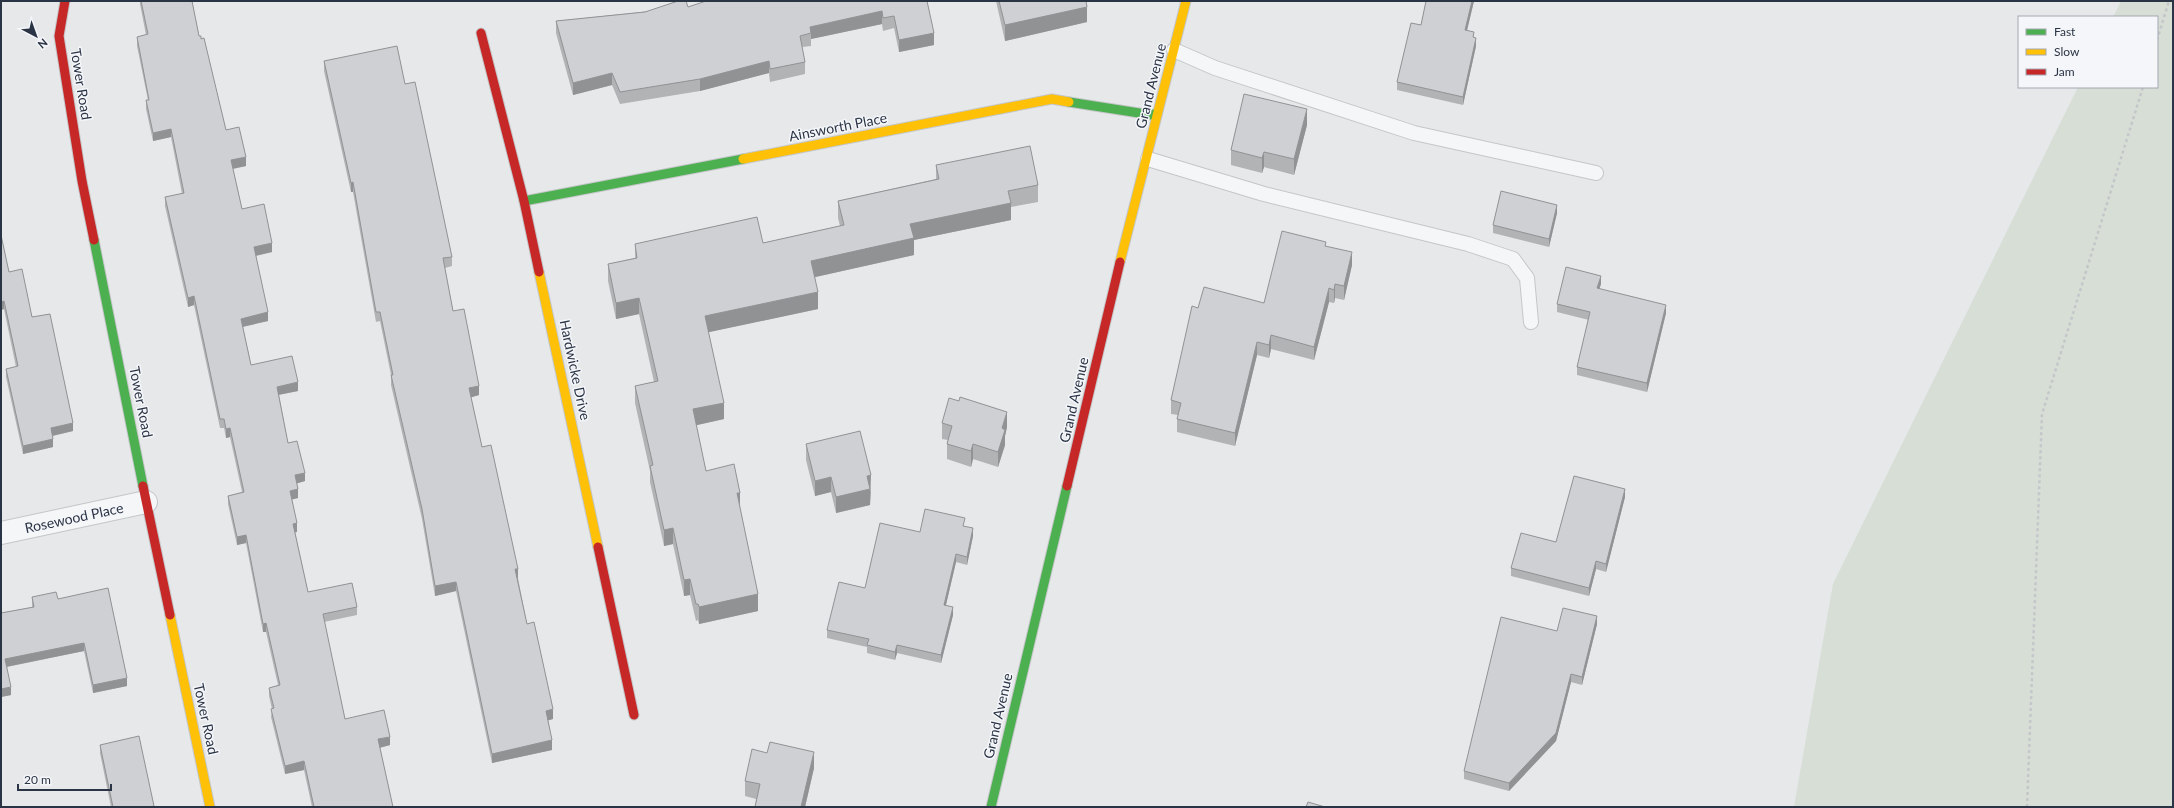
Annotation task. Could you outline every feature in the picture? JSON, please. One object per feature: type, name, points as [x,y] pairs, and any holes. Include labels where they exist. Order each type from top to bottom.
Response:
[{"type":"street","name":"Tower Road","points":[[64,1],[59,36],[78,158],[146,502],[210,807]]},
{"type":"street","name":"Grand Avenue","points":[[991,807],[1126,239],[1148,159],[1157,113],[1186,1]]},
{"type":"street","name":"Hardwicke Drive","points":[[481,33],[524,201],[634,714]]},
{"type":"street","name":"Ainsworth Place","points":[[524,201],[1052,99],[1152,115],[1157,113]]},
{"type":"street","name":"Rosewood Place","points":[[1,533],[146,502]]},
{"type":"lane","points":[[1174,50],[1215,68],[1414,133],[1596,173]]},
{"type":"lane","points":[[1148,159],[1264,194],[1468,244],[1513,260],[1527,278],[1531,322]]},
{"type":"path","points":[[2158,37],[2169,1]]},
{"type":"path","points":[[2027,807],[2042,414],[2142,88]]},
{"type":"shaded area","points":[[2121,1],[2173,1],[2173,807],[1794,807],[1833,584],[2078,88],[2158,88],[2158,16],[2114,16]]},
{"type":"building","points":[[141,1],[192,1],[199,36],[201,36],[201,39],[204,38],[226,130],[239,127],[246,157],[231,160],[242,209],[264,204],[272,243],[254,247],[268,312],[241,319],[251,365],[292,356],[298,382],[277,387],[288,443],[297,441],[305,473],[295,475],[298,489],[290,491],[297,523],[293,524],[308,592],[352,583],[357,607],[323,614],[345,719],[384,710],[390,737],[378,739],[393,807],[314,807],[304,761],[285,766],[271,709],[274,708],[269,688],[280,685],[266,623],[263,624],[246,535],[237,537],[228,496],[244,492],[230,428],[226,429],[224,419],[220,419],[194,296],[188,298],[165,197],[184,193],[171,129],[153,133],[146,100],[149,100],[137,37],[148,34]]},
{"type":"building","points":[[678,1],[686,1],[688,7],[706,1],[927,1],[934,33],[899,40],[894,16],[883,18],[882,11],[810,27],[811,33],[800,36],[805,62],[770,69],[769,61],[700,79],[620,92],[612,73],[573,83],[556,21],[645,12]]},
{"type":"building","points":[[999,1],[1086,1],[1087,7],[1005,25]]},
{"type":"building","points":[[1426,1],[1472,1],[1465,30],[1474,32],[1473,37],[1476,38],[1463,97],[1397,82],[1411,23],[1421,25]]},
{"type":"building","points":[[397,46],[405,84],[415,82],[452,257],[443,258],[453,311],[464,309],[479,386],[469,388],[482,447],[491,445],[518,569],[515,569],[527,624],[534,622],[553,709],[546,711],[552,740],[492,754],[456,582],[435,586],[422,509],[391,375],[393,375],[380,312],[376,312],[353,182],[351,183],[324,61]]},
{"type":"building","points":[[1244,94],[1307,109],[1294,159],[1264,152],[1262,158],[1231,150]]},
{"type":"building","points":[[1030,146],[1038,185],[1008,191],[1011,203],[910,224],[914,238],[811,261],[818,292],[705,316],[724,403],[693,409],[706,471],[734,464],[740,493],[737,493],[758,594],[699,607],[698,604],[696,604],[690,579],[684,580],[673,528],[664,530],[650,466],[653,465],[635,386],[658,381],[639,298],[616,303],[608,264],[637,258],[635,244],[757,217],[763,243],[844,225],[838,201],[939,179],[936,165]]},
{"type":"building","points":[[1501,191],[1557,205],[1549,239],[1493,225]]},
{"type":"building","points":[[1282,231],[1326,242],[1325,246],[1352,252],[1344,286],[1335,284],[1334,290],[1329,288],[1314,347],[1271,335],[1269,345],[1257,342],[1235,433],[1177,419],[1181,403],[1171,400],[1192,306],[1198,308],[1204,287],[1264,303]]},
{"type":"building","points":[[1,235],[9,272],[22,269],[32,317],[50,314],[73,423],[51,428],[53,439],[23,446],[6,369],[18,366],[4,301],[1,302]]},
{"type":"building","points":[[1566,267],[1601,276],[1597,288],[1666,305],[1647,383],[1577,367],[1590,312],[1557,304]]},
{"type":"building","points":[[960,397],[1007,412],[1002,428],[1005,430],[998,452],[973,444],[971,451],[947,444],[952,426],[942,423],[949,398],[959,401]]},
{"type":"building","points":[[860,431],[871,475],[867,476],[870,489],[836,497],[831,477],[815,481],[806,444]]},
{"type":"building","points":[[1574,476],[1625,489],[1606,564],[1596,561],[1589,588],[1511,568],[1521,533],[1556,542]]},
{"type":"building","points":[[925,509],[965,518],[963,526],[973,528],[967,557],[956,554],[944,605],[953,607],[941,655],[897,645],[895,652],[867,645],[869,639],[827,630],[839,582],[865,588],[880,523],[920,532]]},
{"type":"building","points":[[108,588],[127,678],[93,685],[84,643],[5,659],[11,687],[1,689],[1,613],[34,607],[32,597],[56,592],[58,599]]},
{"type":"building","points":[[1563,608],[1597,616],[1582,677],[1571,674],[1556,733],[1509,783],[1464,771],[1501,617],[1557,631]]},
{"type":"building","points":[[139,736],[154,806],[113,807],[100,745]]},
{"type":"building","points":[[770,742],[814,752],[801,807],[755,807],[760,784],[745,781],[752,749],[767,753]]},
{"type":"building","points":[[1308,802],[1325,807],[1306,807]]},
{"type":"traffic: fast","points":[[1069,102],[1152,115],[1157,113]]},
{"type":"traffic: fast","points":[[524,201],[743,159]]},
{"type":"traffic: fast","points":[[94,240],[143,486]]},
{"type":"traffic: fast","points":[[991,807],[1067,486]]},
{"type":"traffic: slow","points":[[1120,262],[1186,1]]},
{"type":"traffic: slow","points":[[743,159],[1052,99],[1069,102]]},
{"type":"traffic: slow","points":[[539,272],[598,547]]},
{"type":"traffic: slow","points":[[170,615],[210,807]]},
{"type":"traffic: jam","points":[[65,1],[59,36],[82,181],[94,240]]},
{"type":"traffic: jam","points":[[481,33],[524,201],[539,272]]},
{"type":"traffic: jam","points":[[1067,486],[1120,262]]},
{"type":"traffic: jam","points":[[143,486],[170,615]]},
{"type":"traffic: jam","points":[[598,547],[634,715]]}]
